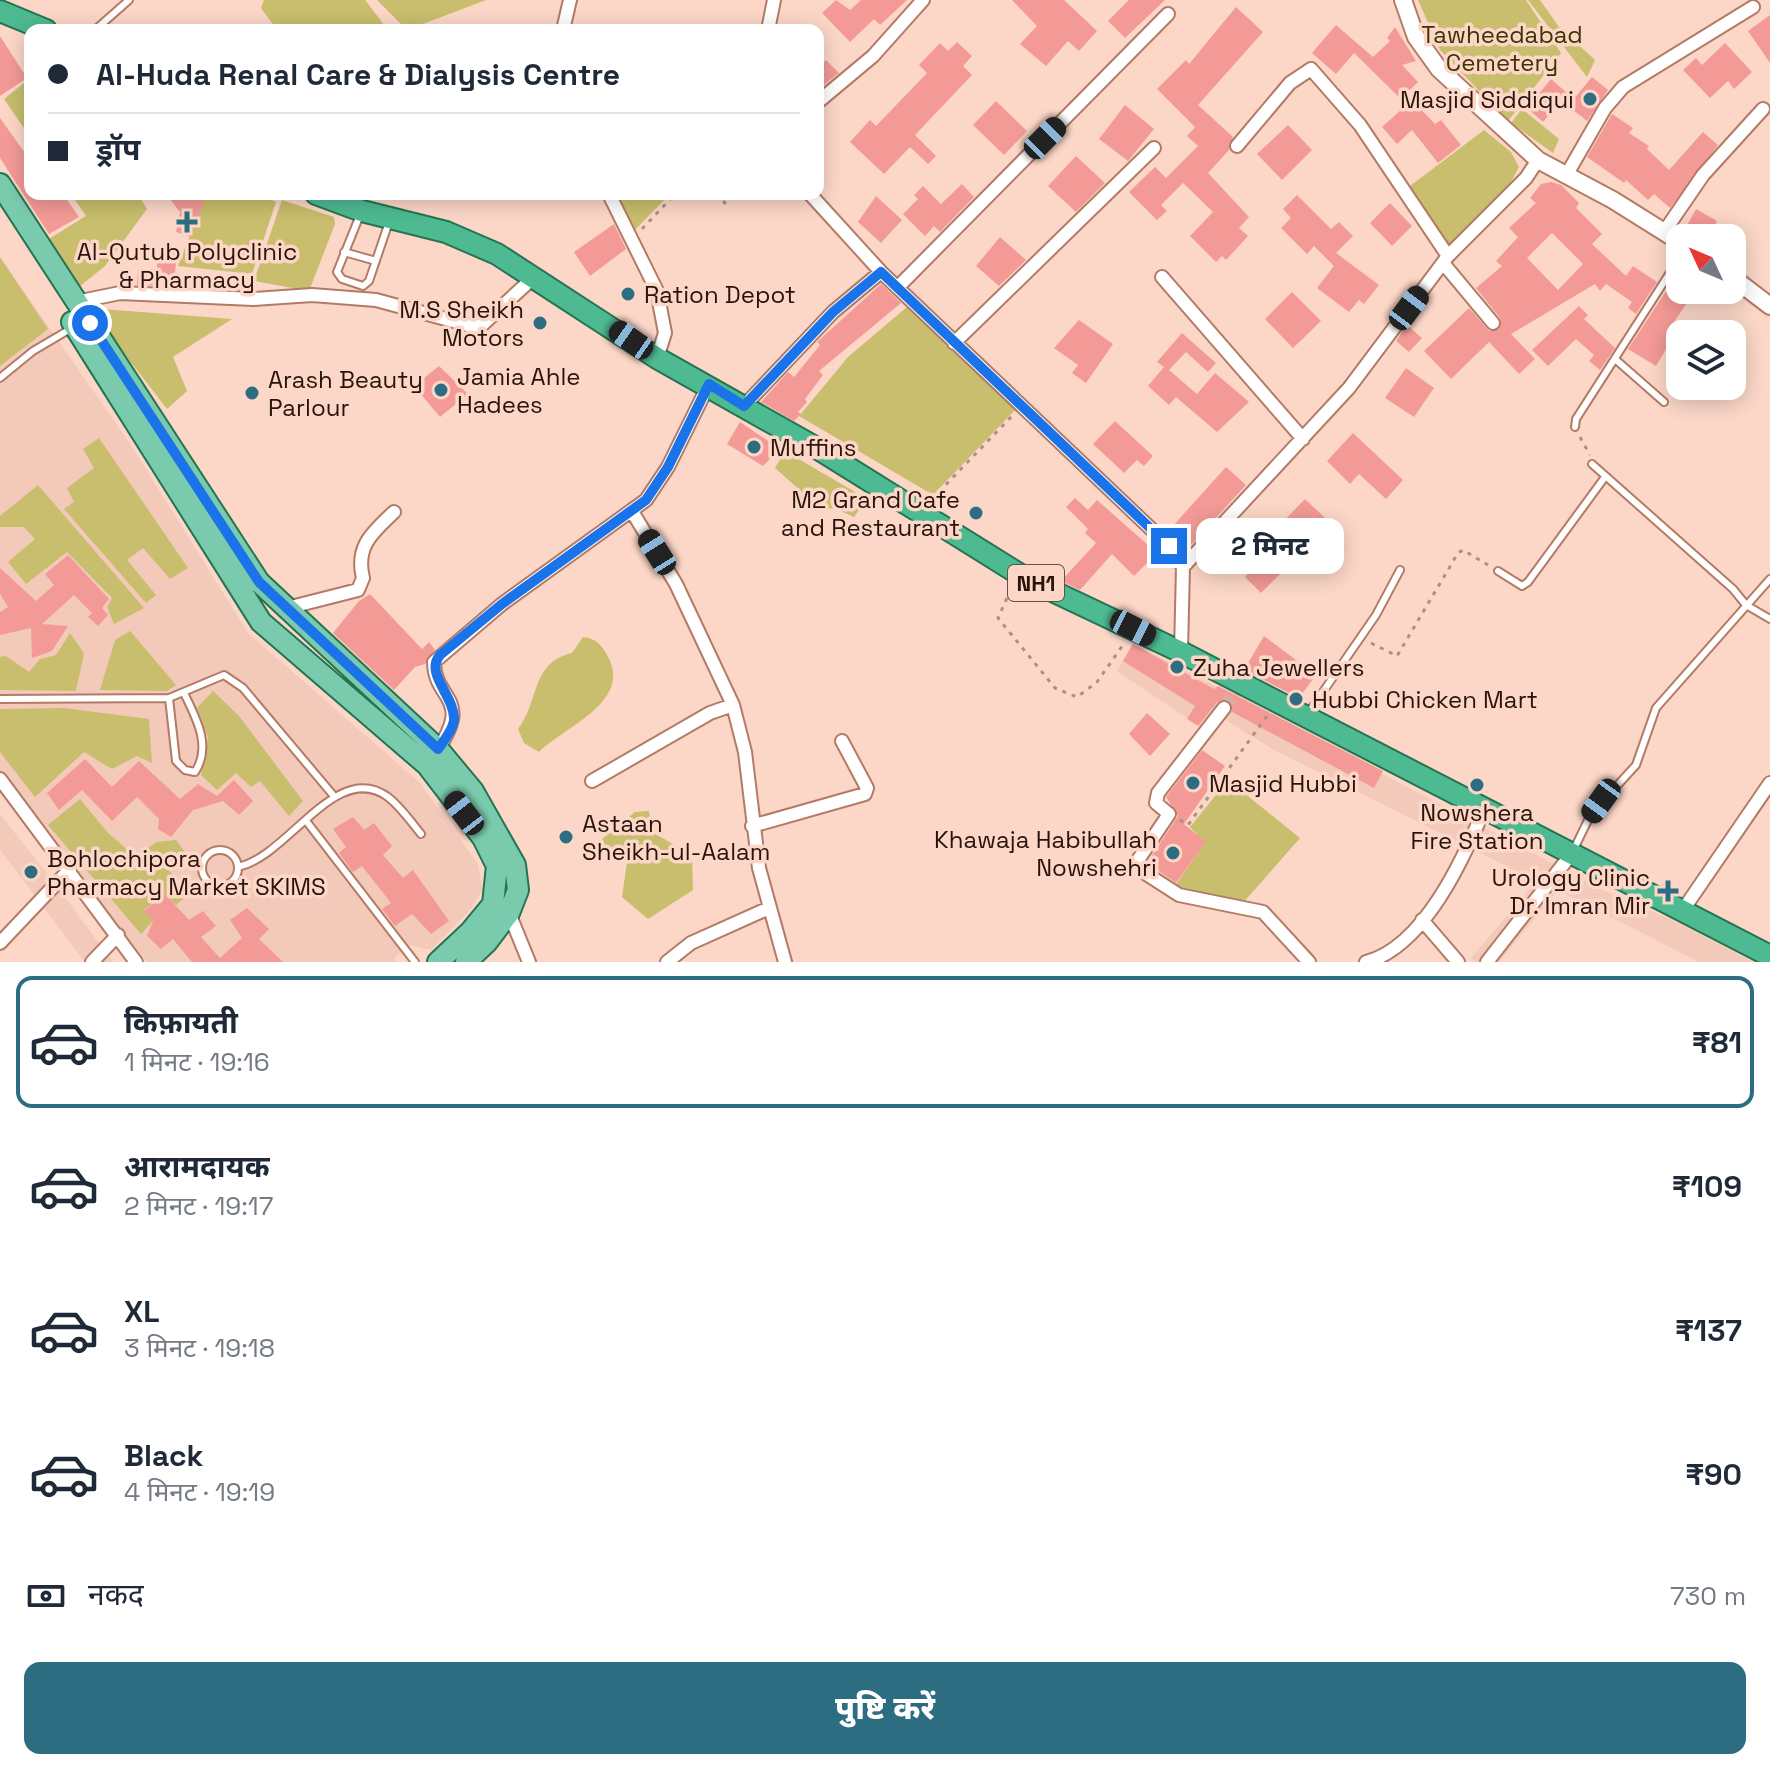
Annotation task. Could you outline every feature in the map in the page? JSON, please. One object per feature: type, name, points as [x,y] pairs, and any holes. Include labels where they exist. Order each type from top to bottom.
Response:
[{"type":"highway","points":[[0,11],[31,24]]},
{"type":"highway","name":"NH1","points":[[332,200],[471,241],[535,276],[657,358],[709,384],[1027,579],[1181,652],[1238,688],[1485,807],[1770,956]]},
{"type":"main road","points":[[0,184],[252,589],[261,622],[427,765],[483,838],[497,866],[493,904],[470,932],[438,962]]},
{"type":"main road","points":[[0,208],[75,326],[252,589],[287,608],[438,749],[473,791],[515,865],[518,890],[509,913],[487,942],[466,962]]},
{"type":"street","points":[[564,24],[570,0]]},
{"type":"street","points":[[769,24],[774,0]]},
{"type":"street","points":[[824,97],[873,56],[923,0]]},
{"type":"street","points":[[1403,0],[1416,37],[1439,69],[1538,160],[1664,232],[1703,175],[1763,109]]},
{"type":"street","points":[[1567,174],[1605,108],[1623,87],[1753,7]]},
{"type":"street","points":[[899,286],[1168,14]]},
{"type":"street","points":[[1237,146],[1290,83],[1311,69],[1360,125],[1446,259],[1493,323]]},
{"type":"street","points":[[954,343],[1154,148]]},
{"type":"street","points":[[1183,567],[1349,388],[1446,259],[1526,178],[1538,160]]},
{"type":"street","points":[[612,200],[657,291],[664,313],[665,333],[657,358]]},
{"type":"street","points":[[815,200],[881,272],[1169,546],[1183,567],[1181,652]]},
{"type":"street","points":[[744,406],[833,312],[881,272]]},
{"type":"street","points":[[76,302],[120,293],[253,299],[312,295],[376,300],[475,327],[483,324],[535,276]]},
{"type":"street","points":[[1162,277],[1303,439]]},
{"type":"street","points":[[1746,288],[1770,306]]},
{"type":"street","points":[[438,749],[454,720],[448,694],[434,670],[434,662],[502,604],[633,513],[646,500],[668,467],[709,384]]},
{"type":"street","points":[[287,608],[358,590],[363,578],[360,565],[362,547],[394,512]]},
{"type":"street","points":[[633,513],[676,584],[733,705],[745,752],[752,826],[769,908],[785,962]]},
{"type":"street","points":[[592,781],[710,713],[733,705]]},
{"type":"street","points":[[1224,708],[1158,793],[1156,803],[1169,814],[1134,866],[1179,895],[1263,912],[1309,962]]},
{"type":"street","points":[[752,826],[865,794],[867,788],[842,741]]},
{"type":"street","points":[[0,779],[70,869],[136,962]]},
{"type":"street","points":[[1683,910],[1770,783]]},
{"type":"street","points":[[1366,962],[1386,954],[1422,920],[1459,866],[1485,807]]},
{"type":"street","points":[[1487,962],[1573,852]]},
{"type":"street","points":[[0,943],[70,869]]},
{"type":"street","points":[[667,962],[691,943],[769,908]]},
{"type":"street","points":[[509,913],[529,962]]},
{"type":"street","points":[[1422,920],[1458,962]]},
{"type":"street","points":[[92,962],[118,935]]},
{"type":"lane","points":[[102,24],[129,0]]},
{"type":"lane","points":[[362,211],[337,275],[363,286],[368,284],[390,219]]},
{"type":"lane","points":[[344,252],[376,261]]},
{"type":"lane","points":[[1575,427],[1576,419],[1666,279]]},
{"type":"lane","points":[[0,378],[33,351],[75,326]]},
{"type":"lane","points":[[1615,359],[1664,402]]},
{"type":"lane","points":[[1592,464],[1733,589],[1746,605],[1770,619]]},
{"type":"lane","points":[[1498,571],[1522,586],[1528,582],[1605,477]]},
{"type":"lane","points":[[1305,718],[1361,637],[1400,570]]},
{"type":"lane","points":[[1573,852],[1591,814],[1636,765],[1656,708],[1770,579]]},
{"type":"lane","points":[[0,699],[169,698],[224,675],[233,680],[333,795]]},
{"type":"lane","points":[[169,698],[176,761],[185,770],[195,772],[201,758],[201,733],[184,693]]},
{"type":"lane","points":[[238,867],[265,858],[333,795],[355,787],[385,795],[421,834]]},
{"type":"lane","points":[[307,822],[415,962]]},
{"type":"lane","points":[[217,850],[231,854],[238,867],[233,881],[219,886],[206,880],[202,869],[205,858],[217,850]]},
{"type":"path","points":[[632,239],[669,200]]},
{"type":"path","points":[[722,200],[728,206]]},
{"type":"path","points":[[920,512],[1012,416]]},
{"type":"path","points":[[1361,637],[1397,656],[1463,550],[1498,571]]},
{"type":"path","points":[[1012,587],[1009,602],[998,618],[1055,688],[1077,697],[1097,682],[1125,642]]},
{"type":"path","points":[[1169,814],[1188,825],[1270,711]]},
{"type":"shaded area","points":[[0,257],[131,445],[248,633],[420,783],[478,864],[483,889],[471,909],[431,950],[410,945],[395,957],[395,962],[147,962],[0,773]]},
{"type":"shaded area","points":[[1133,643],[1613,895],[1670,919],[1753,962],[1699,962],[1558,890],[1499,962],[1475,962],[1471,958],[1536,881],[1274,750],[1224,719],[1211,734],[1117,671]]},
{"type":"shaded area","name":"Bohlochipora Pharmacy Market SKIMS","points":[[0,814],[113,962],[85,962],[0,850]]},
{"type":"green space","points":[[264,0],[365,0],[383,24],[273,24],[261,8]]},
{"type":"green space","points":[[377,0],[486,0],[423,24],[401,24]]},
{"type":"green space","name":"Tawheedabad Cemetery","points":[[1418,0],[1526,0],[1561,53],[1508,121],[1440,50]]},
{"type":"green space","points":[[1528,0],[1540,0],[1559,27],[1595,60],[1587,77]]},
{"type":"green space","points":[[24,83],[24,128],[4,99]]},
{"type":"green space","points":[[1522,109],[1559,139],[1553,153],[1511,123]]},
{"type":"green space","points":[[1484,130],[1511,152],[1519,167],[1507,189],[1451,247],[1444,245],[1410,186]]},
{"type":"green space","points":[[75,200],[142,200],[147,209],[105,266],[74,291],[47,240],[86,216]]},
{"type":"green space","points":[[204,200],[276,202],[252,274],[178,266]]},
{"type":"green space","points":[[282,200],[334,217],[335,224],[309,291],[254,281]]},
{"type":"green space","points":[[615,200],[664,200],[632,233]]},
{"type":"green space","points":[[0,257],[48,329],[0,366]]},
{"type":"green space","points":[[907,307],[1015,410],[933,495],[799,416],[848,357]]},
{"type":"green space","points":[[89,308],[232,319],[173,357],[187,391],[167,409]]},
{"type":"green space","points":[[99,438],[188,568],[170,579],[143,548],[127,560],[156,595],[146,603],[64,509],[74,502],[67,488],[94,468],[83,449]]},
{"type":"green space","points":[[785,451],[867,499],[854,517],[834,508],[822,510],[775,468]]},
{"type":"green space","points":[[38,485],[144,608],[114,624],[107,607],[112,598],[67,552],[26,584],[8,562],[35,539],[24,527],[0,527],[0,516]]},
{"type":"green space","points":[[130,631],[176,685],[167,691],[100,690],[115,640]]},
{"type":"green space","points":[[70,633],[84,653],[76,691],[0,690],[0,657],[6,656],[29,672],[40,659],[56,655]]},
{"type":"green space","points":[[583,637],[594,640],[605,651],[613,671],[612,686],[593,711],[539,752],[524,743],[518,729],[542,674],[559,658],[572,653]]},
{"type":"green space","points":[[213,691],[239,716],[303,801],[289,816],[260,781],[251,787],[236,773],[217,790],[201,775],[208,738],[197,708]]},
{"type":"green space","points":[[64,708],[149,719],[152,763],[137,756],[112,769],[84,752],[35,797],[0,752],[0,709]]},
{"type":"green space","points":[[1228,780],[1300,838],[1243,903],[1174,887],[1205,843],[1190,827]]},
{"type":"green space","points":[[80,799],[108,833],[135,856],[157,842],[176,840],[185,852],[168,869],[189,894],[176,905],[165,894],[144,910],[153,921],[141,934],[48,825]]},
{"type":"green space","points":[[649,811],[652,832],[692,855],[693,890],[648,919],[622,897],[627,862],[608,855],[602,839],[635,812]]},
{"type":"building","points":[[836,0],[850,10],[861,0],[907,0],[880,25],[874,19],[850,42],[822,13]]},
{"type":"building","points":[[1012,0],[1064,0],[1097,31],[1079,51],[1068,41],[1046,66],[1020,44],[1037,26]]},
{"type":"building","points":[[1129,0],[1165,0],[1125,38],[1108,21]]},
{"type":"building","points":[[1236,7],[1263,32],[1198,105],[1233,137],[1229,150],[1208,173],[1249,217],[1239,228],[1248,236],[1226,260],[1222,256],[1216,262],[1190,236],[1213,212],[1183,183],[1161,205],[1167,211],[1157,220],[1129,192],[1155,167],[1166,178],[1198,146],[1187,136],[1195,127],[1157,89],[1186,60],[1189,64]]},
{"type":"building","points":[[1770,15],[1770,63],[1748,31]]},
{"type":"building","points":[[1336,25],[1373,57],[1390,41],[1387,38],[1395,27],[1416,61],[1402,65],[1418,82],[1401,99],[1354,53],[1336,74],[1312,53]]},
{"type":"building","points":[[0,36],[24,73],[24,80],[0,96]]},
{"type":"building","points":[[957,42],[972,56],[963,66],[972,75],[915,135],[936,156],[928,164],[910,147],[884,174],[850,142],[870,120],[876,126],[927,73],[919,65],[940,43],[948,51]]},
{"type":"building","points":[[1725,43],[1752,72],[1734,89],[1728,81],[1710,98],[1683,70],[1696,58],[1702,65]]},
{"type":"building","points":[[826,60],[839,73],[824,85]]},
{"type":"building","name":"Masjid Siddiqui","points":[[1592,77],[1608,90],[1587,121],[1568,106]]},
{"type":"building","points":[[1551,79],[1567,93],[1543,122],[1527,108]]},
{"type":"building","points":[[1412,100],[1435,124],[1441,120],[1461,145],[1438,163],[1412,130],[1397,144],[1382,127]]},
{"type":"building","points":[[996,101],[1027,131],[1004,155],[973,125]]},
{"type":"building","points":[[1125,105],[1154,129],[1128,161],[1099,139]]},
{"type":"building","points":[[1612,114],[1633,128],[1629,133],[1649,146],[1647,149],[1669,170],[1703,132],[1718,145],[1670,208],[1654,194],[1648,200],[1626,180],[1624,183],[1587,157]]},
{"type":"building","points":[[0,118],[24,152],[24,195],[0,158]]},
{"type":"building","points":[[1288,125],[1312,150],[1282,180],[1257,154]]},
{"type":"building","points":[[1076,156],[1105,183],[1076,212],[1048,186]]},
{"type":"building","points":[[1551,182],[1561,185],[1579,203],[1576,208],[1602,234],[1592,244],[1626,276],[1633,266],[1657,282],[1636,314],[1628,308],[1632,302],[1606,284],[1600,291],[1595,284],[1511,334],[1535,359],[1519,374],[1489,342],[1451,379],[1424,351],[1469,308],[1489,331],[1499,329],[1500,318],[1476,288],[1502,266],[1496,261],[1518,237],[1509,228],[1536,203],[1530,198],[1541,184]],"holes":[[[1552,233],[1583,264],[1558,290],[1527,258]]]},
{"type":"building","points":[[962,184],[974,197],[940,232],[934,226],[925,236],[903,214],[918,199],[914,195],[923,186],[941,204]]},
{"type":"building","points":[[1297,195],[1331,229],[1339,222],[1353,236],[1336,253],[1379,285],[1364,304],[1359,300],[1349,312],[1317,288],[1334,266],[1314,246],[1307,254],[1281,228],[1291,218],[1283,209]]},
{"type":"building","points":[[876,196],[902,220],[881,243],[858,222]]},
{"type":"building","points":[[27,200],[67,200],[79,217],[49,234]]},
{"type":"building","name":"Al-Qutub Polyclinic & Pharmacy","points":[[171,200],[205,200],[191,237],[176,232],[180,212]]},
{"type":"building","points":[[1390,203],[1412,226],[1392,246],[1370,223]]},
{"type":"building","points":[[1696,209],[1717,221],[1716,224],[1688,224]]},
{"type":"building","points":[[614,224],[626,249],[590,276],[574,252]]},
{"type":"building","points":[[1000,237],[1026,260],[999,286],[976,266]]},
{"type":"building","points":[[177,251],[174,286],[137,285],[138,269],[157,269],[157,254]]},
{"type":"building","points":[[881,284],[901,303],[819,371],[823,375],[805,399],[807,402],[798,412],[801,414],[794,421],[761,402],[788,372],[794,377],[820,345],[817,342]]},
{"type":"building","points":[[1666,291],[1666,304],[1686,304],[1675,320],[1666,320],[1666,349],[1656,366],[1628,349]]},
{"type":"building","points":[[1292,292],[1321,321],[1293,348],[1265,319]]},
{"type":"building","points":[[1579,306],[1588,315],[1584,319],[1615,348],[1600,370],[1589,361],[1594,355],[1576,339],[1548,366],[1532,350]]},
{"type":"building","points":[[1079,320],[1113,344],[1086,383],[1072,373],[1078,365],[1054,348]]},
{"type":"building","points":[[1407,325],[1422,338],[1409,352],[1396,341]]},
{"type":"building","points":[[1182,333],[1216,363],[1208,372],[1186,352],[1169,370],[1197,394],[1215,373],[1249,402],[1217,432],[1176,397],[1169,405],[1148,386],[1164,367],[1157,362]]},
{"type":"building","name":"Jamia Ahle Hadees","points":[[439,366],[468,394],[440,417],[414,386]]},
{"type":"building","points":[[1406,368],[1434,388],[1414,417],[1385,398]]},
{"type":"building","points":[[1115,421],[1153,456],[1144,466],[1137,460],[1124,473],[1093,444]]},
{"type":"building","name":"Muffins","points":[[740,422],[780,449],[763,466],[727,444]]},
{"type":"building","points":[[1353,433],[1403,480],[1386,499],[1359,474],[1350,484],[1327,461]]},
{"type":"building","points":[[1226,467],[1246,485],[1190,546],[1171,528]]},
{"type":"building","points":[[1075,498],[1088,510],[1097,500],[1157,553],[1134,576],[1112,554],[1080,590],[1061,581],[1096,543],[1085,533],[1088,529],[1066,507]]},
{"type":"building","points":[[1305,499],[1340,532],[1313,560],[1303,551],[1261,593],[1245,577],[1250,571],[1235,557],[1263,528],[1270,535]]},
{"type":"building","points":[[68,555],[109,599],[102,608],[108,615],[98,626],[88,617],[92,613],[74,595],[42,624],[68,626],[52,651],[32,658],[31,628],[0,635],[0,612],[8,607],[0,594],[0,568],[36,601],[54,585],[45,574]]},
{"type":"building","points":[[370,594],[422,649],[429,642],[435,650],[425,664],[415,667],[394,690],[333,633],[359,601]]},
{"type":"building","points":[[1264,636],[1316,675],[1299,698],[1244,670]]},
{"type":"building","points":[[1133,644],[1214,689],[1218,686],[1383,771],[1374,788],[1232,712],[1232,704],[1226,699],[1217,702],[1198,726],[1187,719],[1195,706],[1123,661]]},
{"type":"building","points":[[1147,713],[1170,734],[1150,756],[1129,734]]},
{"type":"building","points":[[1202,750],[1225,766],[1184,824],[1206,842],[1176,883],[1147,863],[1178,816],[1166,797]]},
{"type":"building","points":[[85,759],[112,787],[139,761],[180,799],[198,784],[217,796],[234,780],[253,801],[239,815],[223,801],[193,810],[171,837],[158,829],[159,819],[137,797],[112,821],[82,790],[59,810],[47,793]]},
{"type":"building","points":[[353,817],[364,830],[374,823],[392,846],[383,855],[403,878],[413,870],[449,921],[431,934],[412,914],[395,926],[382,909],[391,903],[362,866],[353,872],[339,853],[346,847],[333,829]]},
{"type":"building","points":[[165,894],[189,920],[203,911],[216,926],[201,937],[220,958],[242,938],[230,920],[247,908],[269,929],[259,939],[283,962],[192,962],[173,939],[161,949],[147,936],[153,921],[144,911]]},
{"type":"tunnel","points":[[1224,708],[1235,692]]},
{"type":"place","name":"Masjid Siddiqui","points":[[1590,99]]},
{"type":"place","name":"Al-Qutub Polyclinic & Pharmacy","points":[[187,222]]},
{"type":"place","name":"Ration Depot","points":[[628,294]]},
{"type":"place","name":"M.S Sheikh Motors","points":[[540,323]]},
{"type":"place","name":"Jamia Ahle Hadees","points":[[441,390]]},
{"type":"place","name":"Arash Beauty Parlour","points":[[252,393]]},
{"type":"place","name":"Muffins","points":[[754,447]]},
{"type":"place","name":"M2 Grand Cafe and Restaurant","points":[[976,513]]},
{"type":"place","name":"Zuha Jewellers","points":[[1177,667]]},
{"type":"place","name":"Hubbi Chicken Mart","points":[[1296,699]]},
{"type":"place","name":"Masjid Hubbi","points":[[1193,783]]},
{"type":"place","name":"Nowshera Fire Station","points":[[1477,785]]},
{"type":"place","name":"Astaan Sheikh-ul-Aalam","points":[[566,837]]},
{"type":"place","name":"Khawaja Habibullah Nowshehri","points":[[1173,853]]},
{"type":"place","name":"Bohlochipora Pharmacy Market SKIMS","points":[[31,872]]},
{"type":"place","name":"Urology Clinic Dr. Imran Mir","points":[[1668,891]]},
{"type":"route","points":[[90,323],[259,582],[438,749],[454,720],[448,694],[434,670],[434,662],[440,655],[502,604],[633,513],[646,500],[668,467],[709,384],[744,406],[833,312],[881,272],[1169,546]]}]
